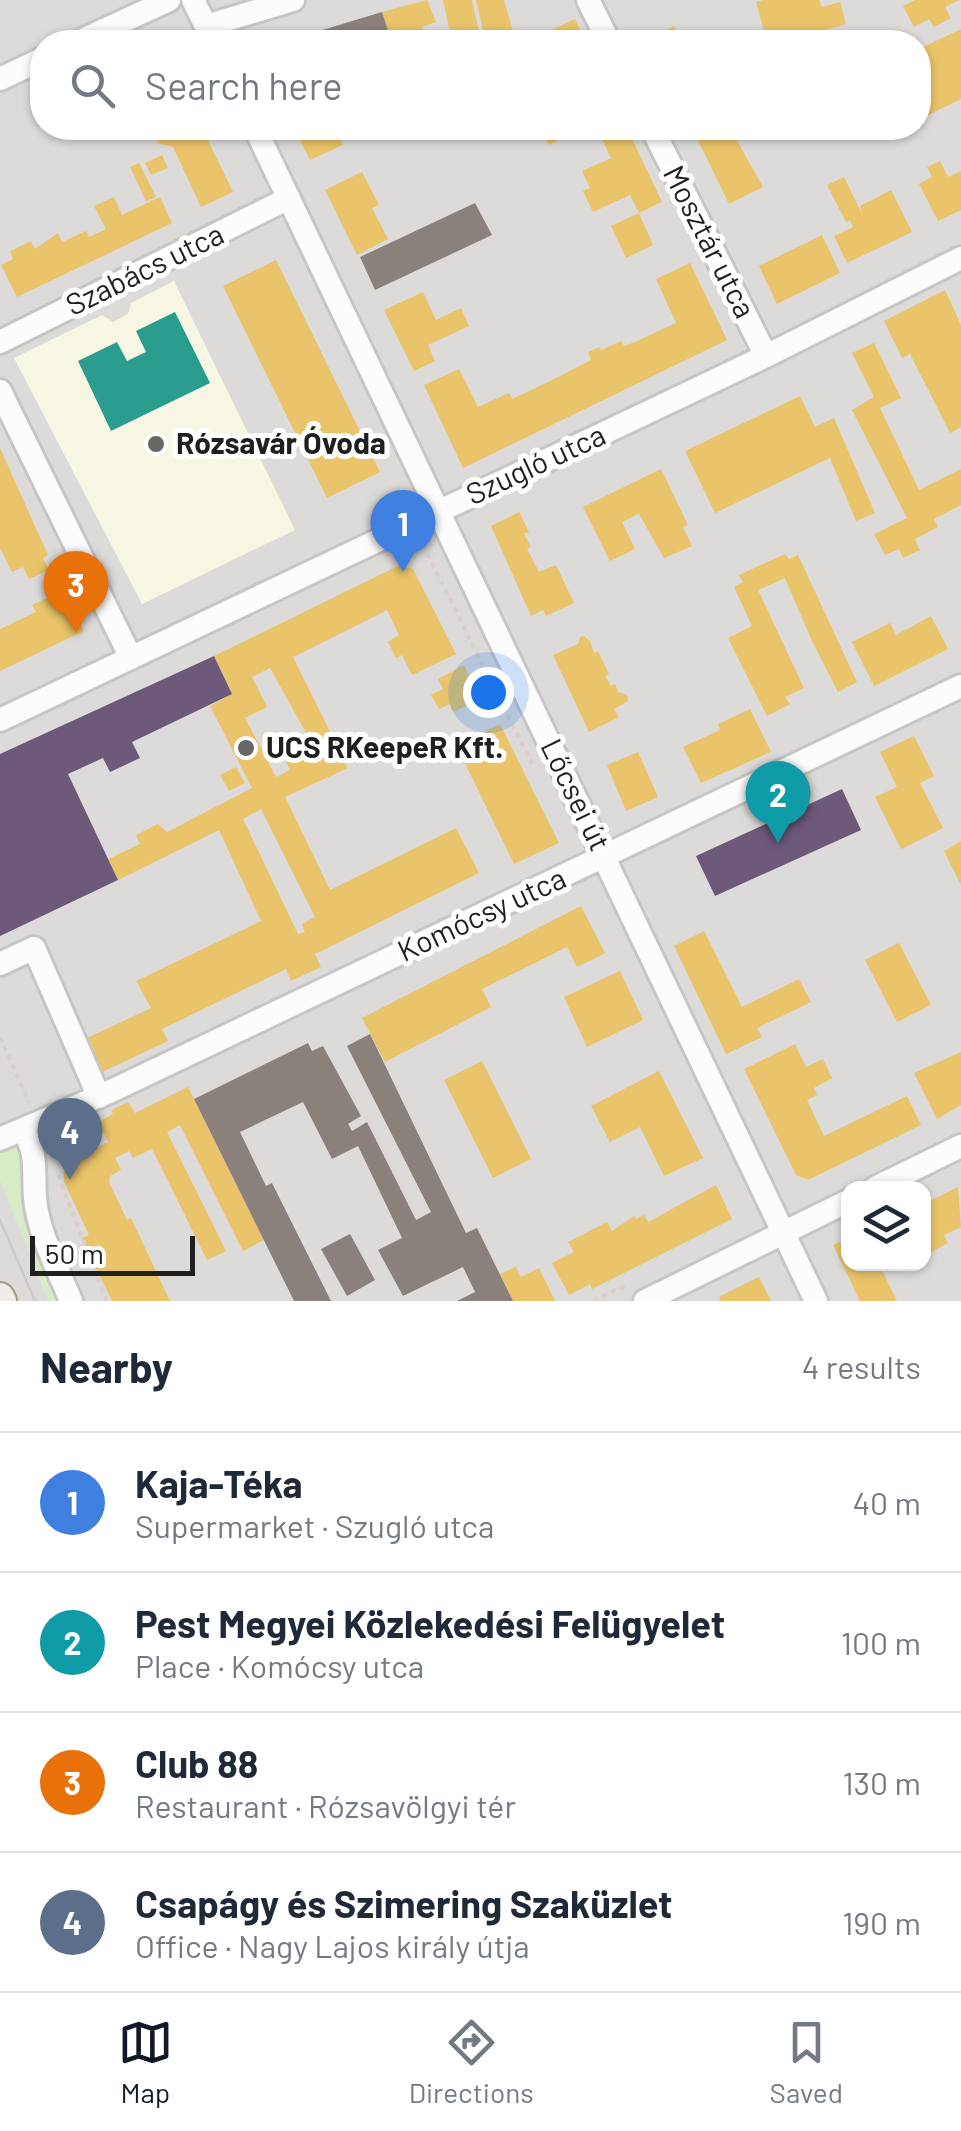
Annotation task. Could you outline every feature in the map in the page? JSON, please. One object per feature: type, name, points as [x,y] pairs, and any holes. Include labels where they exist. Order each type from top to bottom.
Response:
[{"type":"street","points":[[104,30],[169,0]]},
{"type":"street","points":[[193,0],[208,30]]},
{"type":"street","points":[[220,30],[293,0]]},
{"type":"street","points":[[588,0],[603,30]]},
{"type":"street","points":[[0,79],[30,65]]},
{"type":"street","name":"Lőcsei út","points":[[261,140],[816,1301]]},
{"type":"street","name":"Mosztár utca","points":[[658,140],[766,356]]},
{"type":"street","name":"Szabács utca","points":[[0,342],[289,198]]},
{"type":"street","name":"Szugló utca","points":[[0,720],[766,356],[961,258]]},
{"type":"street","points":[[0,391],[131,658]]},
{"type":"street","name":"Komócsy utca","points":[[0,1139],[28,1121],[99,1097],[961,686]]},
{"type":"street","points":[[0,964],[34,948],[99,1097]]},
{"type":"street","points":[[0,1124],[28,1121],[36,1158],[35,1198],[44,1235],[71,1301]]},
{"type":"street","points":[[888,1181],[961,1146]]},
{"type":"street","points":[[645,1301],[841,1204]]},
{"type":"path","points":[[422,542],[535,769]]},
{"type":"path","points":[[0,1037],[28,1121]]},
{"type":"path","points":[[53,1162],[107,1301]]},
{"type":"path","points":[[593,1301],[644,1277]]},
{"type":"shaded area","points":[[0,0],[961,0],[961,1301],[0,1301]]},
{"type":"shaded area","name":"Rózsavár Óvoda","points":[[174,281],[295,530],[142,604],[14,358],[102,315],[113,322],[128,314],[131,303]]},
{"type":"green space","points":[[19,1146],[27,1151],[28,1218],[37,1254],[57,1301],[48,1301],[0,1180],[0,1153]]},
{"type":"building: Homes","points":[[427,0],[436,22],[422,27],[423,30],[388,30],[382,12]]},
{"type":"building: Homes","points":[[443,0],[472,0],[478,30],[449,30]]},
{"type":"building: Homes","points":[[476,0],[504,0],[513,30],[483,30]]},
{"type":"building: Homes","points":[[819,0],[822,7],[840,2],[846,24],[825,30],[764,30],[756,2]]},
{"type":"building: Homes","points":[[915,0],[959,0],[945,7],[951,18],[934,27],[929,19],[914,27],[903,6]]},
{"type":"building: Homes","points":[[575,19],[580,30],[552,30]]},
{"type":"building: Homes","points":[[961,29],[961,99],[931,114],[931,43]]},
{"type":"building: Homes","points":[[157,140],[208,140],[233,192],[201,207],[173,147]]},
{"type":"building: Homes","points":[[300,140],[341,140],[343,145],[310,160]]},
{"type":"building: Homes","points":[[603,140],[633,140],[662,202],[639,213],[630,195],[593,212],[583,191],[590,188],[582,171],[611,158]]},
{"type":"building: Homes","points":[[698,140],[737,140],[763,187],[729,204]]},
{"type":"building: Homes","points":[[162,155],[168,168],[151,175],[145,163]]},
{"type":"building: Homes","points":[[940,161],[948,177],[961,171],[961,210],[938,221],[919,184],[932,177],[927,167]]},
{"type":"building: Homes","points":[[139,163],[156,197],[146,201],[130,167]]},
{"type":"building: Homes","points":[[362,172],[379,205],[372,208],[388,239],[357,255],[325,190]]},
{"type":"building: Homes","points":[[844,177],[862,214],[860,206],[891,190],[912,232],[847,263],[834,236],[853,227],[850,220],[846,222],[827,185]]},
{"type":"building: Homes","points":[[114,197],[122,215],[160,197],[172,223],[17,297],[1,265],[13,259],[10,251],[31,241],[35,249],[58,233],[62,242],[86,231],[89,237],[106,229],[94,206]]},
{"type":"building: Homes","points":[[639,213],[653,245],[626,258],[611,226]]},
{"type":"building: Homes","points":[[822,235],[840,273],[777,304],[759,266]]},
{"type":"building: Homes","points":[[276,260],[380,472],[327,498],[223,286]]},
{"type":"building: Homes","points":[[690,263],[727,340],[463,468],[424,385],[459,369],[478,407],[509,393],[512,399],[591,360],[588,352],[621,341],[624,346],[676,323],[656,279]]},
{"type":"building: Homes","points":[[945,290],[961,325],[961,427],[950,433],[910,354],[902,358],[884,321]]},
{"type":"building: Homes","points":[[423,292],[436,320],[461,308],[469,326],[428,345],[435,361],[414,371],[384,310]]},
{"type":"building: Homes","points":[[874,343],[901,398],[880,408],[919,490],[961,469],[961,505],[934,519],[938,527],[915,539],[920,550],[903,558],[899,549],[885,555],[874,534],[907,518],[852,410],[874,397],[852,353]]},
{"type":"building: Homes","points":[[800,396],[815,427],[834,418],[875,513],[856,521],[830,458],[715,513],[685,451]]},
{"type":"building: Homes","points":[[0,448],[48,555],[43,558],[49,570],[29,579],[23,567],[12,572],[0,548]]},
{"type":"building: Homes","points":[[661,469],[688,525],[683,527],[692,546],[664,558],[639,514],[622,522],[635,549],[610,561],[583,507]]},
{"type":"building: Homes","points":[[519,512],[529,532],[524,534],[531,547],[527,549],[539,572],[556,565],[574,603],[546,616],[543,610],[531,616],[491,526]]},
{"type":"building: Homes","points":[[785,554],[789,559],[798,555],[857,682],[838,692],[785,578],[758,590],[804,688],[785,697],[790,704],[767,716],[728,638],[752,626],[734,587],[743,582],[739,575]]},
{"type":"building: Homes","points":[[400,565],[413,569],[456,654],[412,675],[402,655],[396,658],[388,642],[399,635],[387,610],[293,657],[348,768],[285,797],[330,890],[456,828],[479,873],[315,954],[321,967],[291,981],[286,969],[162,1029],[168,1041],[100,1073],[85,1039],[151,1008],[136,981],[261,921],[219,830],[118,880],[108,859],[140,844],[136,835],[158,824],[167,832],[252,788],[210,706],[232,694],[214,656]],"holes":[[[270,668],[319,756],[305,763],[301,755],[286,762],[290,770],[276,777],[245,718],[267,707],[252,677]],[[261,809],[315,917],[302,924],[305,932],[298,934],[243,819]]]},
{"type":"building: Homes","points":[[64,590],[84,631],[0,671],[0,629],[36,612],[32,605]]},
{"type":"building: Homes","points":[[931,616],[948,649],[874,686],[852,642],[890,623],[896,635]]},
{"type":"building: Homes","points":[[584,636],[594,653],[598,651],[611,686],[615,684],[628,701],[614,709],[619,717],[589,732],[553,655],[578,644]]},
{"type":"building: Homes","points":[[464,665],[479,700],[453,712],[450,704],[439,709],[431,695],[443,689],[438,679]]},
{"type":"building: Homes","points":[[750,709],[771,752],[701,783],[683,747],[720,730],[718,724]]},
{"type":"building: Homes","points":[[500,724],[559,843],[514,864],[456,745]]},
{"type":"building: Homes","points":[[914,736],[934,776],[920,783],[943,828],[901,849],[875,797],[897,787],[880,752]]},
{"type":"building: Homes","points":[[638,752],[658,797],[626,811],[607,765]]},
{"type":"building: Homes","points":[[236,767],[245,783],[229,791],[220,775]]},
{"type":"building: Homes","points":[[961,841],[961,885],[944,851]]},
{"type":"building: Homes","points":[[581,906],[605,953],[577,967],[567,947],[482,989],[491,1007],[385,1062],[362,1018]]},
{"type":"building: Homes","points":[[704,931],[742,1007],[799,979],[811,1002],[757,1028],[762,1037],[726,1054],[674,946]]},
{"type":"building: Homes","points":[[899,943],[931,1005],[897,1022],[865,960]]},
{"type":"building: Homes","points":[[620,971],[643,1020],[587,1047],[564,997]]},
{"type":"building: Homes","points":[[795,1044],[806,1067],[823,1059],[832,1078],[814,1088],[817,1095],[807,1100],[824,1136],[907,1096],[921,1125],[808,1180],[796,1175],[744,1069]]},
{"type":"building: Homes","points":[[961,1052],[961,1105],[937,1119],[914,1073]]},
{"type":"building: Homes","points":[[482,1061],[531,1159],[493,1178],[444,1080]]},
{"type":"building: Homes","points":[[659,1071],[703,1158],[664,1176],[640,1127],[610,1142],[591,1106]]},
{"type":"building: Homes","points":[[188,1087],[264,1240],[243,1251],[180,1125],[167,1132],[226,1251],[207,1260],[152,1149],[133,1158],[129,1151],[115,1158],[121,1170],[110,1176],[109,1182],[127,1220],[131,1218],[170,1301],[112,1301],[82,1238],[89,1235],[64,1182],[64,1171],[71,1160],[108,1142],[98,1122],[113,1114],[111,1110],[128,1102],[135,1113]]},
{"type":"building: Homes","points":[[716,1185],[732,1219],[592,1289],[590,1284],[569,1295],[552,1263],[574,1252],[568,1242],[607,1222],[612,1231],[634,1216],[636,1219],[644,1215],[648,1222]]},
{"type":"building: Homes","points":[[958,1187],[961,1227],[944,1235],[948,1243],[931,1252],[931,1200]]},
{"type":"building: Homes","points":[[841,1241],[841,1262],[833,1245]]},
{"type":"building: Homes","points":[[516,1267],[521,1277],[539,1268],[555,1301],[513,1301],[500,1274]]},
{"type":"building: Homes","points":[[846,1271],[882,1271],[897,1301],[860,1301]]},
{"type":"building: Homes","points":[[759,1277],[771,1301],[721,1301],[719,1297]]},
{"type":"building: Offices","points":[[214,656],[232,694],[132,742],[140,758],[110,772],[103,758],[68,774],[118,880],[0,936],[0,754]]},
{"type":"building: Offices","points":[[842,789],[861,830],[715,896],[696,856]]},
{"type":"building: Schools","name":"Rózsavár Óvoda","points":[[175,312],[210,383],[111,431],[78,361],[117,342],[127,361],[146,352],[136,331]]},
{"type":"building: Industry","points":[[382,12],[388,30],[322,30]]},
{"type":"building: Industry","points":[[475,203],[492,235],[375,290],[360,257]]},
{"type":"building: Industry","points":[[370,1034],[466,1233],[477,1228],[513,1301],[457,1301],[475,1292],[463,1267],[403,1296],[378,1250],[402,1238],[358,1146],[332,1159],[303,1102],[240,1132],[266,1186],[272,1183],[331,1301],[294,1301],[194,1099],[308,1043],[312,1051],[323,1046],[361,1116],[348,1124],[352,1131],[367,1122],[416,1220],[431,1212],[347,1046]]},
{"type":"building: Industry","points":[[350,1234],[375,1280],[347,1296],[321,1249]]},
{"type":"tram line","points":[[0,1220],[35,1301]]},
{"type":"place","name":"Rózsavár Óvoda","points":[[156,444]]},
{"type":"place","name":"Kaja-Téka","points":[[403,572]]},
{"type":"place","name":"Club 88","points":[[76,633]]},
{"type":"place","name":"UCS RKeepeR Kft.","points":[[246,748]]},
{"type":"place","name":"Pest Megyei Közlekedési Felügyelet","points":[[778,843]]},
{"type":"place","name":"Csapágy és Szimering Szaküzlet","points":[[70,1180]]}]
